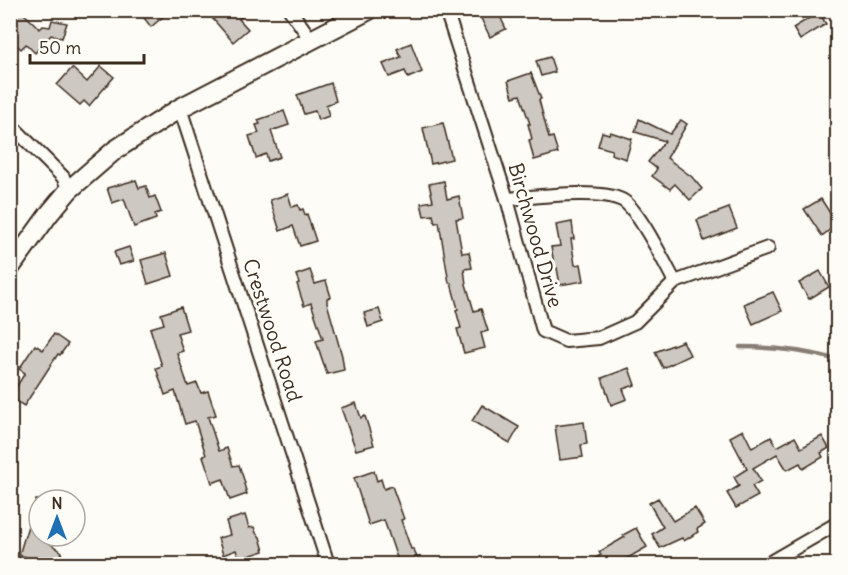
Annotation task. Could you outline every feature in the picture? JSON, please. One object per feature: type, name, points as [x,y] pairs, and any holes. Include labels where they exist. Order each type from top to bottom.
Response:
[{"type":"street","points":[[290,10],[312,41]]},
{"type":"street","points":[[10,268],[69,190],[115,150],[180,108],[369,10]]},
{"type":"street","name":"Birchwood Drive","points":[[446,10],[507,199],[543,331],[566,341],[599,338],[635,322],[675,282],[768,248]]},
{"type":"street","name":"Crestwood Road","points":[[180,108],[328,564]]},
{"type":"street","points":[[10,124],[56,169],[69,190]]},
{"type":"street","points":[[507,199],[600,194],[624,200],[643,224],[675,282]]},
{"type":"street","points":[[767,564],[837,523]]},
{"type":"building","points":[[20,10],[40,29],[43,26],[50,27],[52,20],[67,23],[62,38],[51,35],[35,53],[26,44],[21,49],[10,39],[10,20]]},
{"type":"building","points":[[138,10],[171,10],[151,27]]},
{"type":"building","points":[[205,10],[250,10],[239,19],[248,29],[233,42]]},
{"type":"building","points":[[477,10],[497,10],[506,29],[490,37]]},
{"type":"building","points":[[819,12],[826,24],[800,40],[793,28]]},
{"type":"building","points":[[411,43],[422,72],[408,78],[405,71],[389,77],[383,64],[401,57],[397,49]]},
{"type":"building","points":[[550,57],[555,72],[541,76],[536,61]]},
{"type":"building","points":[[101,66],[114,77],[89,106],[84,101],[80,105],[57,85],[72,68],[87,82]]},
{"type":"building","points":[[531,73],[541,99],[539,100],[549,138],[553,137],[558,153],[534,160],[529,140],[532,139],[528,124],[530,124],[520,95],[513,97],[508,81]]},
{"type":"building","points":[[331,83],[336,101],[326,105],[329,116],[318,120],[315,111],[304,114],[297,95]]},
{"type":"building","points":[[284,111],[289,125],[271,131],[280,157],[268,161],[266,154],[256,158],[249,136],[259,133],[256,125],[260,124],[258,120]]},
{"type":"building","points":[[639,119],[670,134],[681,120],[687,124],[667,158],[692,177],[702,189],[690,200],[675,184],[670,189],[652,176],[657,169],[648,162],[665,141],[635,132]]},
{"type":"building","points":[[443,123],[452,159],[431,164],[423,128]]},
{"type":"building","points":[[602,132],[609,134],[610,132],[632,139],[626,159],[611,154],[612,150],[598,146]]},
{"type":"building","points":[[136,180],[139,188],[146,186],[150,198],[155,196],[161,212],[155,214],[156,219],[134,227],[124,199],[112,203],[107,188]]},
{"type":"building","points":[[444,181],[447,199],[459,196],[463,218],[456,219],[462,253],[469,252],[472,268],[464,269],[466,284],[474,311],[481,309],[488,331],[481,333],[485,348],[464,353],[457,329],[461,328],[456,310],[458,309],[451,283],[449,283],[439,222],[435,223],[433,215],[424,216],[421,203],[433,201],[429,184]]},
{"type":"building","points":[[288,194],[292,207],[298,205],[300,210],[303,209],[305,215],[307,214],[316,241],[300,246],[293,226],[280,231],[270,200]]},
{"type":"building","points":[[821,199],[837,224],[822,236],[804,209]]},
{"type":"building","points":[[729,208],[737,228],[704,241],[697,220]]},
{"type":"building","points":[[572,222],[574,239],[571,239],[575,265],[581,264],[584,281],[560,285],[551,247],[560,246],[556,225]]},
{"type":"building","points":[[129,247],[134,261],[119,265],[114,252]]},
{"type":"building","points":[[166,253],[173,276],[148,284],[141,260]]},
{"type":"building","points":[[310,270],[315,284],[326,281],[331,297],[327,298],[327,303],[344,370],[327,374],[316,341],[323,339],[311,303],[304,306],[297,284],[299,283],[296,275]]},
{"type":"building","points":[[820,271],[829,287],[809,299],[799,283]]},
{"type":"building","points":[[773,292],[782,311],[753,324],[744,304]]},
{"type":"building","points":[[181,307],[188,330],[177,333],[183,351],[177,353],[188,386],[197,383],[201,393],[208,391],[216,415],[208,417],[219,451],[227,448],[233,466],[239,465],[245,483],[247,494],[230,500],[223,479],[212,483],[195,421],[185,424],[175,391],[165,395],[156,368],[162,366],[150,328],[164,324],[161,314]]},
{"type":"building","points":[[379,309],[383,322],[368,327],[364,313]]},
{"type":"building","points":[[54,334],[68,344],[60,355],[58,354],[24,406],[10,397],[25,373],[19,369],[35,345],[43,350]]},
{"type":"building","points":[[683,341],[690,355],[663,368],[655,352]]},
{"type":"building","points":[[629,368],[635,385],[623,389],[627,399],[611,405],[602,378]]},
{"type":"building","points":[[356,403],[361,418],[365,416],[374,445],[356,450],[341,408]]},
{"type":"building","points":[[482,405],[519,427],[510,443],[472,421]]},
{"type":"building","points":[[584,422],[587,444],[581,445],[583,457],[560,460],[555,426]]},
{"type":"building","points":[[743,430],[752,448],[771,437],[777,447],[795,437],[801,448],[822,436],[829,448],[821,453],[823,457],[803,469],[800,463],[787,470],[777,454],[753,468],[761,481],[752,486],[758,496],[736,508],[727,493],[739,486],[734,477],[747,469],[730,437]]},
{"type":"building","points":[[374,471],[377,481],[381,479],[384,489],[392,486],[404,519],[401,520],[411,549],[414,549],[419,564],[399,564],[384,520],[369,525],[354,478]]},
{"type":"building","points":[[658,498],[673,521],[695,508],[705,524],[697,529],[698,532],[684,541],[682,538],[660,548],[652,534],[663,527],[649,503]]},
{"type":"building","points":[[245,515],[249,528],[254,527],[260,537],[264,551],[239,559],[236,550],[223,555],[218,538],[230,535],[226,521]]},
{"type":"building","points":[[636,528],[647,547],[626,559],[630,564],[585,564],[601,555],[599,552]]},
{"type":"building","points":[[27,529],[27,548],[56,548],[62,552],[58,564],[19,555]]},
{"type":"waterway","points":[[740,347],[789,350],[838,360]]}]
